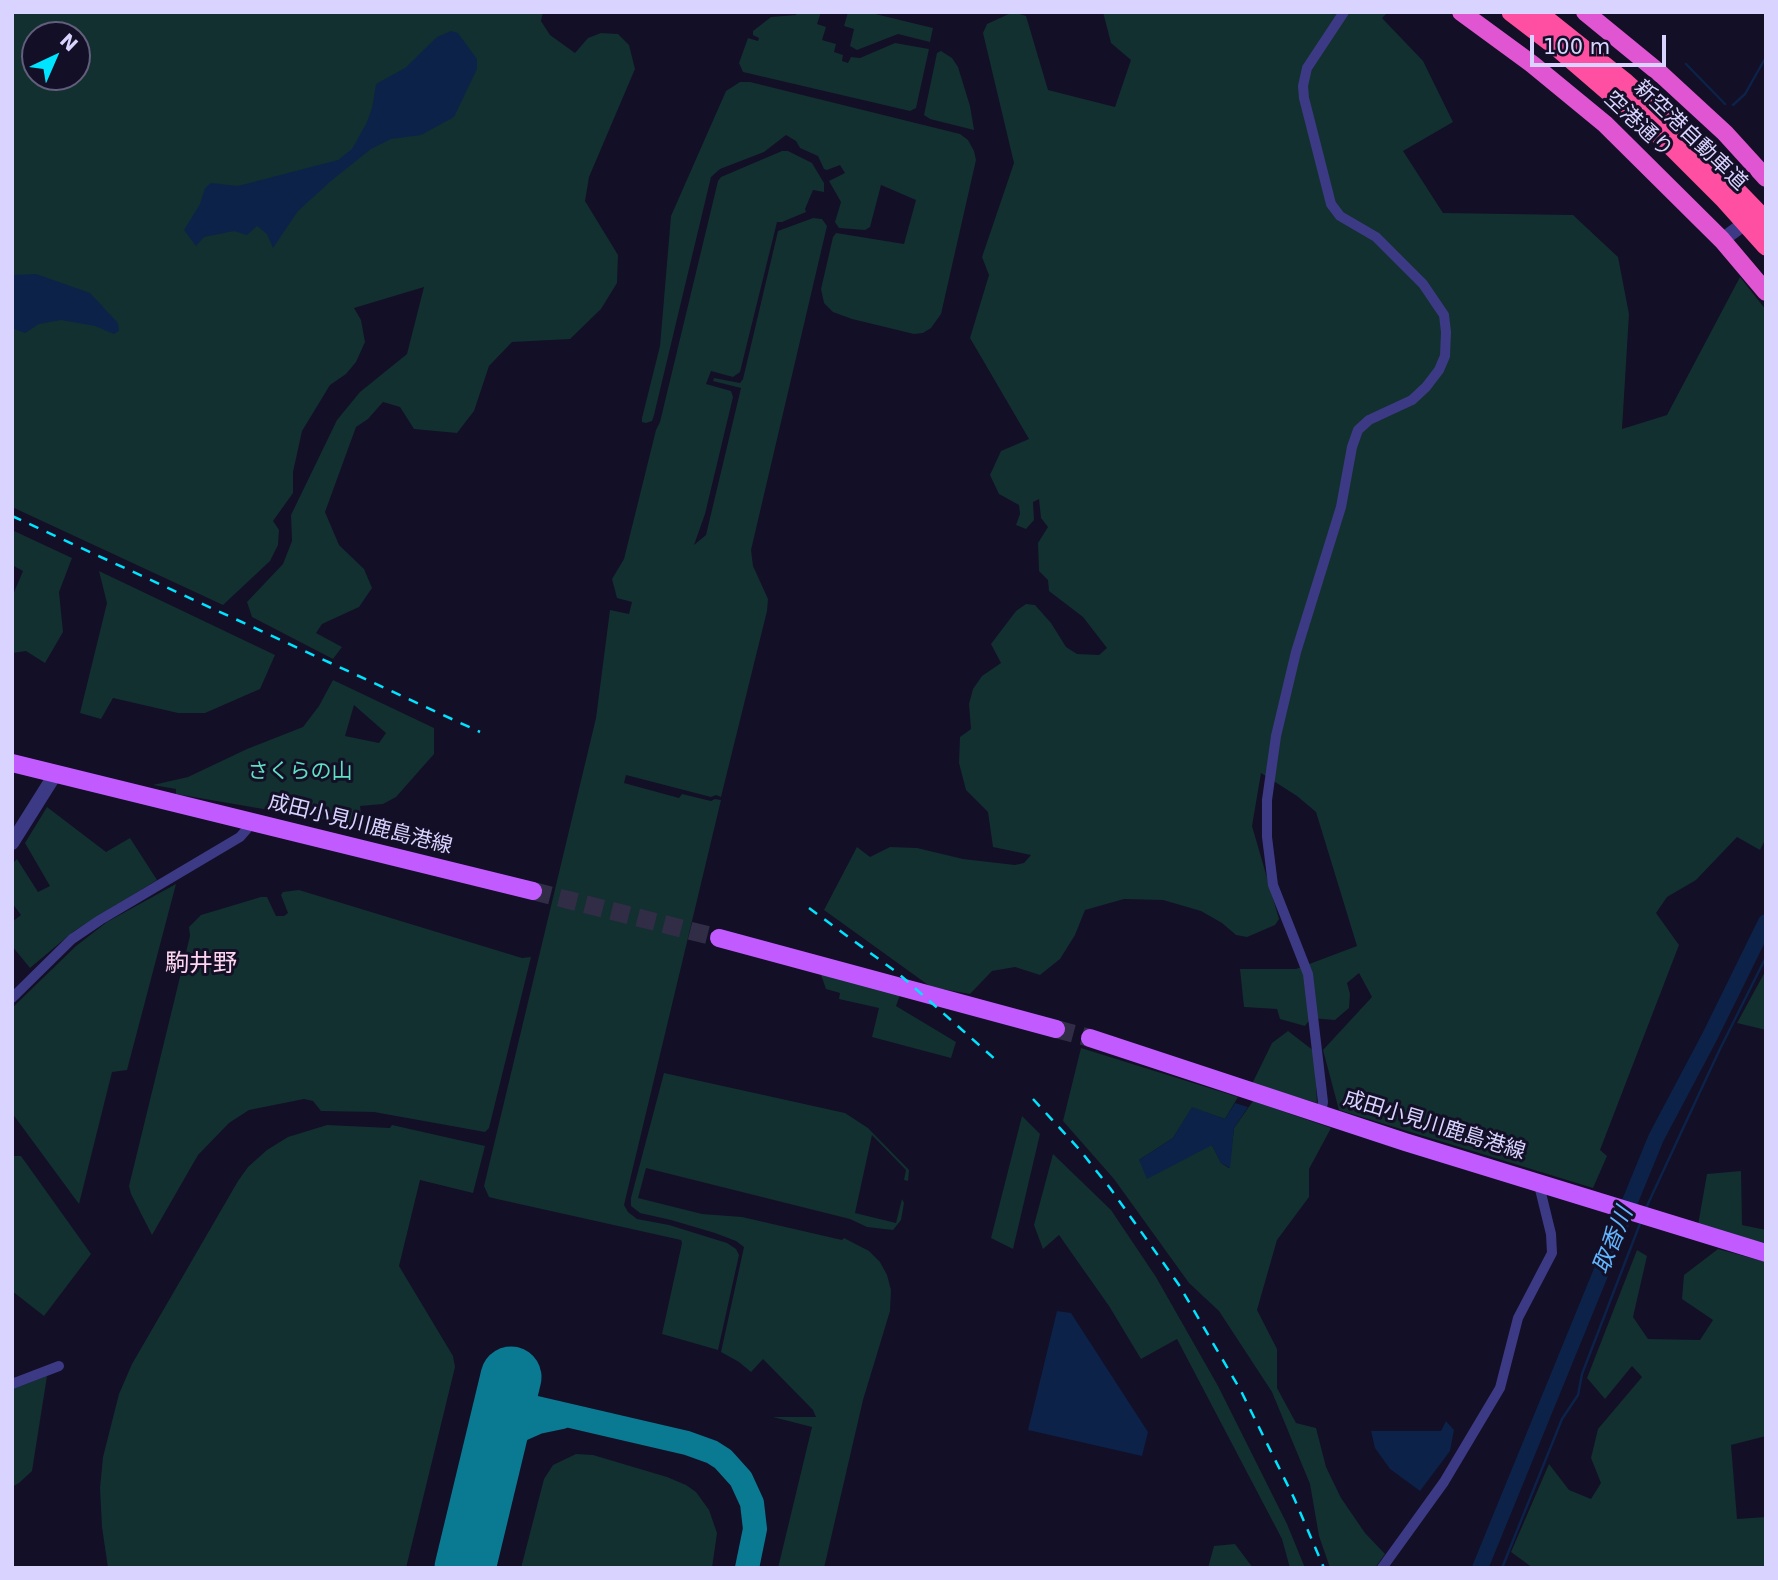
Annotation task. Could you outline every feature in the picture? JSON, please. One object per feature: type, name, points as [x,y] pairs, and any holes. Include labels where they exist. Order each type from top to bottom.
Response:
[{"type":"highway","name":"空港通り","points":[[1461,12],[1605,124],[1721,240],[1766,292]]},
{"type":"highway","name":"新空港自動車道","points":[[1511,12],[1577,63],[1666,141],[1766,246]]},
{"type":"highway","name":"新空港自動車道","points":[[1537,12],[1626,83],[1676,128],[1766,221]]},
{"type":"highway","points":[[1585,12],[1725,132],[1766,178]]},
{"type":"main road","name":"成田小見川鹿島港線","points":[[12,763],[533,891]]},
{"type":"main road","points":[[719,938],[1056,1029]]},
{"type":"main road","name":"成田小見川鹿島港線","points":[[1090,1038],[1321,1115],[1766,1253]]},
{"type":"street","points":[[1321,1115],[1323,1102],[1308,974],[1273,885],[1267,837],[1267,800],[1276,736],[1297,652],[1341,507],[1352,447],[1358,430],[1369,420],[1412,400],[1426,387],[1439,370],[1445,356],[1446,331],[1444,315],[1423,284],[1376,237],[1340,216],[1331,204],[1303,86],[1307,68],[1344,12]]},
{"type":"street","points":[[1721,240],[1737,229]]},
{"type":"street","points":[[12,843],[56,773]]},
{"type":"street","points":[[12,998],[72,939],[240,837],[253,822]]},
{"type":"street","points":[[1382,1568],[1444,1482],[1500,1388],[1518,1318],[1552,1254],[1551,1234],[1538,1181]]},
{"type":"street","points":[[12,1384],[59,1366]]},
{"type":"green space","points":[[12,12],[543,12],[541,21],[550,35],[575,53],[588,38],[601,33],[618,34],[629,45],[635,69],[589,177],[585,201],[618,255],[617,283],[601,309],[570,339],[512,342],[489,366],[474,411],[457,433],[414,429],[400,407],[383,402],[368,419],[356,427],[325,512],[339,545],[364,569],[372,588],[359,607],[322,624],[316,633],[342,647],[333,659],[252,617],[247,602],[283,564],[292,541],[291,515],[337,420],[360,392],[407,354],[424,287],[354,308],[361,320],[365,342],[356,362],[346,374],[330,385],[302,431],[293,472],[293,493],[273,521],[279,530],[278,545],[270,561],[223,605],[12,507]]},
{"type":"green space","points":[[797,12],[821,12],[817,24],[826,27],[822,40],[836,44],[834,52],[843,55],[842,61],[848,63],[851,57],[860,58],[895,43],[929,49],[916,108],[910,111],[743,72],[739,63],[748,38],[758,41],[759,38],[753,35],[753,31],[771,17],[796,15]]},
{"type":"green space","points":[[848,12],[867,12],[933,28],[930,42],[898,34],[857,50],[850,46],[854,29],[844,26]]},
{"type":"green space","points":[[1013,12],[1026,16],[1048,90],[1115,107],[1131,60],[1111,43],[1103,12],[1388,12],[1382,18],[1423,61],[1453,122],[1403,151],[1443,213],[1573,215],[1618,257],[1629,314],[1622,429],[1667,415],[1740,277],[1766,310],[1766,838],[1760,850],[1737,837],[1696,880],[1667,897],[1656,913],[1679,945],[1600,1150],[1607,1156],[1593,1188],[1339,1110],[1323,1050],[1372,997],[1359,973],[1347,983],[1350,994],[1349,1008],[1335,1020],[1311,1018],[1305,1026],[1280,1019],[1277,1009],[1244,1007],[1240,969],[1296,969],[1357,946],[1316,812],[1261,773],[1252,826],[1279,919],[1275,925],[1247,937],[1236,935],[1201,911],[1163,900],[1124,899],[1085,910],[1075,935],[1060,959],[1040,975],[1015,967],[992,971],[970,994],[931,987],[824,910],[857,847],[870,857],[890,847],[917,848],[963,859],[1015,865],[1024,863],[1031,855],[993,847],[988,812],[966,790],[959,763],[960,737],[971,729],[969,704],[973,689],[982,676],[1001,663],[991,644],[1016,611],[1026,604],[1035,605],[1051,623],[1066,647],[1077,654],[1099,655],[1107,648],[1083,617],[1049,591],[1048,580],[1039,571],[1038,543],[1048,527],[1041,518],[1039,499],[1033,502],[1034,520],[1026,529],[1016,525],[1020,514],[1019,505],[999,494],[990,475],[1001,451],[1029,439],[970,338],[989,275],[982,257],[1014,163],[983,33],[987,24]]},
{"type":"green space","points":[[941,51],[952,58],[958,67],[974,130],[930,119],[924,115],[937,53]]},
{"type":"green space","points":[[740,82],[750,82],[960,134],[968,140],[976,160],[941,314],[931,328],[914,334],[852,319],[833,312],[824,303],[821,289],[836,233],[904,244],[916,200],[881,185],[870,227],[865,230],[839,228],[835,222],[841,202],[829,181],[845,173],[840,165],[824,169],[818,156],[800,148],[796,141],[786,135],[764,152],[720,169],[711,177],[654,415],[652,421],[642,422],[660,346],[671,216],[726,91]]},
{"type":"green space","points":[[782,151],[788,151],[812,163],[824,183],[824,192],[813,190],[806,212],[777,222],[740,372],[733,377],[711,371],[706,384],[731,391],[733,397],[705,514],[694,545],[706,535],[741,388],[713,381],[714,378],[740,383],[743,379],[778,231],[813,218],[822,219],[827,226],[751,550],[753,566],[768,599],[767,611],[721,797],[711,797],[626,775],[624,783],[679,798],[682,794],[711,801],[721,800],[624,1205],[637,1219],[669,1225],[727,1243],[736,1249],[739,1255],[718,1350],[662,1334],[681,1240],[489,1197],[484,1186],[596,718],[610,610],[629,614],[632,602],[617,598],[612,579],[624,559],[718,181],[721,177]]},
{"type":"green space","points":[[12,530],[72,558],[59,592],[63,632],[45,663],[26,651],[12,653],[12,597],[23,571],[12,565]]},
{"type":"green space","points":[[99,571],[275,655],[260,689],[205,713],[178,713],[113,698],[101,719],[80,713],[107,603]]},
{"type":"green space","name":"さくらの山","points":[[333,680],[434,728],[434,754],[396,797],[383,804],[360,806],[361,813],[356,825],[176,794],[176,789],[153,785],[188,777],[247,749],[303,727],[319,706]],"holes":[[[354,705],[386,733],[379,743],[345,736]]]},
{"type":"green space","points":[[47,807],[106,852],[130,838],[157,880],[74,931],[30,968],[12,946],[12,922],[21,915],[12,903],[12,864],[17,859],[38,892],[50,886],[25,843]]},
{"type":"green space","points":[[176,884],[127,1070],[112,1072],[79,1204],[12,1113],[12,1008],[76,946],[107,922]]},
{"type":"green space","points":[[299,890],[522,958],[531,957],[489,1128],[485,1132],[374,1112],[321,1111],[313,1101],[304,1099],[249,1110],[229,1123],[198,1155],[152,1235],[129,1186],[190,936],[189,927],[201,915],[261,897],[267,897],[276,916],[284,916],[288,913],[281,895],[283,892]]},
{"type":"green space","points":[[1766,970],[1766,1030],[1737,1023]]},
{"type":"green space","points":[[820,972],[900,995],[896,1006],[956,1042],[951,1058],[872,1037],[879,1008],[839,999],[840,993],[826,989]]},
{"type":"green space","points":[[1288,1031],[1314,1051],[1317,1103],[1252,1084],[1272,1043]]},
{"type":"green space","points":[[1081,1048],[1238,1097],[1225,1119],[1192,1108],[1173,1138],[1139,1160],[1212,1145],[1221,1163],[1229,1168],[1234,1128],[1253,1101],[1331,1128],[1309,1169],[1309,1197],[1277,1240],[1257,1310],[1277,1349],[1277,1388],[1296,1423],[1316,1428],[1326,1467],[1341,1498],[1365,1533],[1385,1554],[1375,1568],[1330,1568],[1319,1536],[1310,1484],[1272,1392],[1219,1311],[1189,1283],[1114,1179],[1063,1121]]},
{"type":"green space","points":[[664,1073],[845,1113],[868,1128],[909,1170],[908,1181],[904,1180],[906,1170],[872,1135],[855,1213],[896,1223],[902,1199],[904,1203],[901,1220],[893,1230],[867,1227],[850,1219],[646,1168],[638,1198],[702,1214],[742,1217],[842,1240],[844,1238],[869,1251],[880,1262],[887,1275],[891,1290],[890,1311],[863,1400],[824,1568],[778,1568],[812,1427],[773,1417],[816,1417],[813,1410],[763,1359],[751,1372],[721,1352],[744,1247],[715,1233],[640,1213],[631,1206]]},
{"type":"green space","points":[[1022,1116],[1040,1134],[1013,1249],[991,1238]]},
{"type":"green space","points":[[327,1125],[390,1128],[392,1125],[485,1146],[473,1193],[420,1180],[399,1266],[453,1356],[455,1367],[406,1568],[108,1568],[100,1488],[103,1457],[119,1394],[132,1364],[248,1167],[267,1150],[288,1137]]},
{"type":"green space","points":[[1053,1154],[1111,1210],[1156,1277],[1218,1386],[1287,1524],[1305,1568],[1290,1568],[1282,1539],[1177,1339],[1141,1359],[1109,1306],[1059,1235],[1043,1249],[1034,1225]]},
{"type":"green space","points":[[12,1156],[21,1156],[91,1254],[44,1316],[12,1291]]},
{"type":"green space","points":[[1741,1171],[1742,1225],[1766,1230],[1766,1246],[1698,1225],[1707,1174]]},
{"type":"green space","points":[[1718,1249],[1766,1262],[1766,1436],[1731,1445],[1737,1519],[1766,1517],[1766,1568],[1533,1568],[1511,1552],[1549,1464],[1569,1490],[1591,1499],[1601,1483],[1591,1458],[1598,1429],[1642,1377],[1632,1366],[1605,1399],[1587,1378],[1637,1250],[1647,1256],[1633,1317],[1648,1339],[1700,1340],[1713,1320],[1682,1299],[1684,1275]]},
{"type":"green space","points":[[47,1376],[32,1471],[12,1487],[12,1389]]},
{"type":"green space","points":[[576,1454],[593,1455],[667,1477],[696,1492],[709,1510],[717,1533],[712,1568],[521,1568],[544,1479],[553,1465]]},
{"type":"green space","points":[[1235,1544],[1253,1568],[1208,1568],[1214,1546]]},
{"type":"water","points":[[451,31],[458,33],[477,59],[477,69],[454,117],[421,135],[391,139],[371,149],[298,211],[273,248],[267,234],[257,226],[247,235],[234,231],[204,237],[196,246],[184,230],[200,204],[205,188],[211,183],[238,186],[338,160],[352,149],[367,122],[376,84],[405,68],[437,37]]},
{"type":"water","points":[[36,274],[90,293],[118,323],[119,331],[114,334],[95,326],[61,320],[39,324],[25,333],[12,328],[12,275]]},
{"type":"water","points":[[1235,1103],[1248,1107],[1234,1128],[1230,1168],[1221,1163],[1212,1145],[1147,1179],[1139,1160],[1173,1138],[1192,1107],[1225,1119]]},
{"type":"water","points":[[1057,1311],[1071,1313],[1148,1432],[1142,1456],[1028,1430]]},
{"type":"water","points":[[1446,1421],[1454,1430],[1450,1451],[1420,1491],[1390,1469],[1375,1448],[1371,1431],[1441,1431]]},
{"type":"waterway","points":[[1733,105],[1745,94],[1766,57]]},
{"type":"waterway","points":[[1686,64],[1725,104]]},
{"type":"waterway","name":"取香川","points":[[1480,1568],[1656,1138],[1766,922]]},
{"type":"waterway","points":[[1646,1208],[1766,957]]},
{"type":"waterway","points":[[1502,1568],[1562,1419],[1578,1395],[1582,1374],[1641,1221]]},
{"type":"taxiway","points":[[506,1401],[687,1443],[723,1459],[741,1479],[752,1503],[755,1529],[747,1568]]},
{"type":"taxiway","points":[[489,1468],[505,1443],[520,1430],[538,1422],[562,1417]]},
{"type":"runway","points":[[465,1568],[511,1377]]},
{"type":"tunnel","points":[[533,891],[719,938]]},
{"type":"tunnel","points":[[1056,1029],[1090,1038]]},
{"type":"railway","points":[[12,516],[480,732]]},
{"type":"railway","points":[[809,908],[899,974],[996,1060]]},
{"type":"railway","points":[[1033,1099],[1110,1188],[1179,1285],[1241,1391],[1294,1498],[1324,1568]]},
{"type":"district","name":"駒井野","points":[[201,965]]}]
